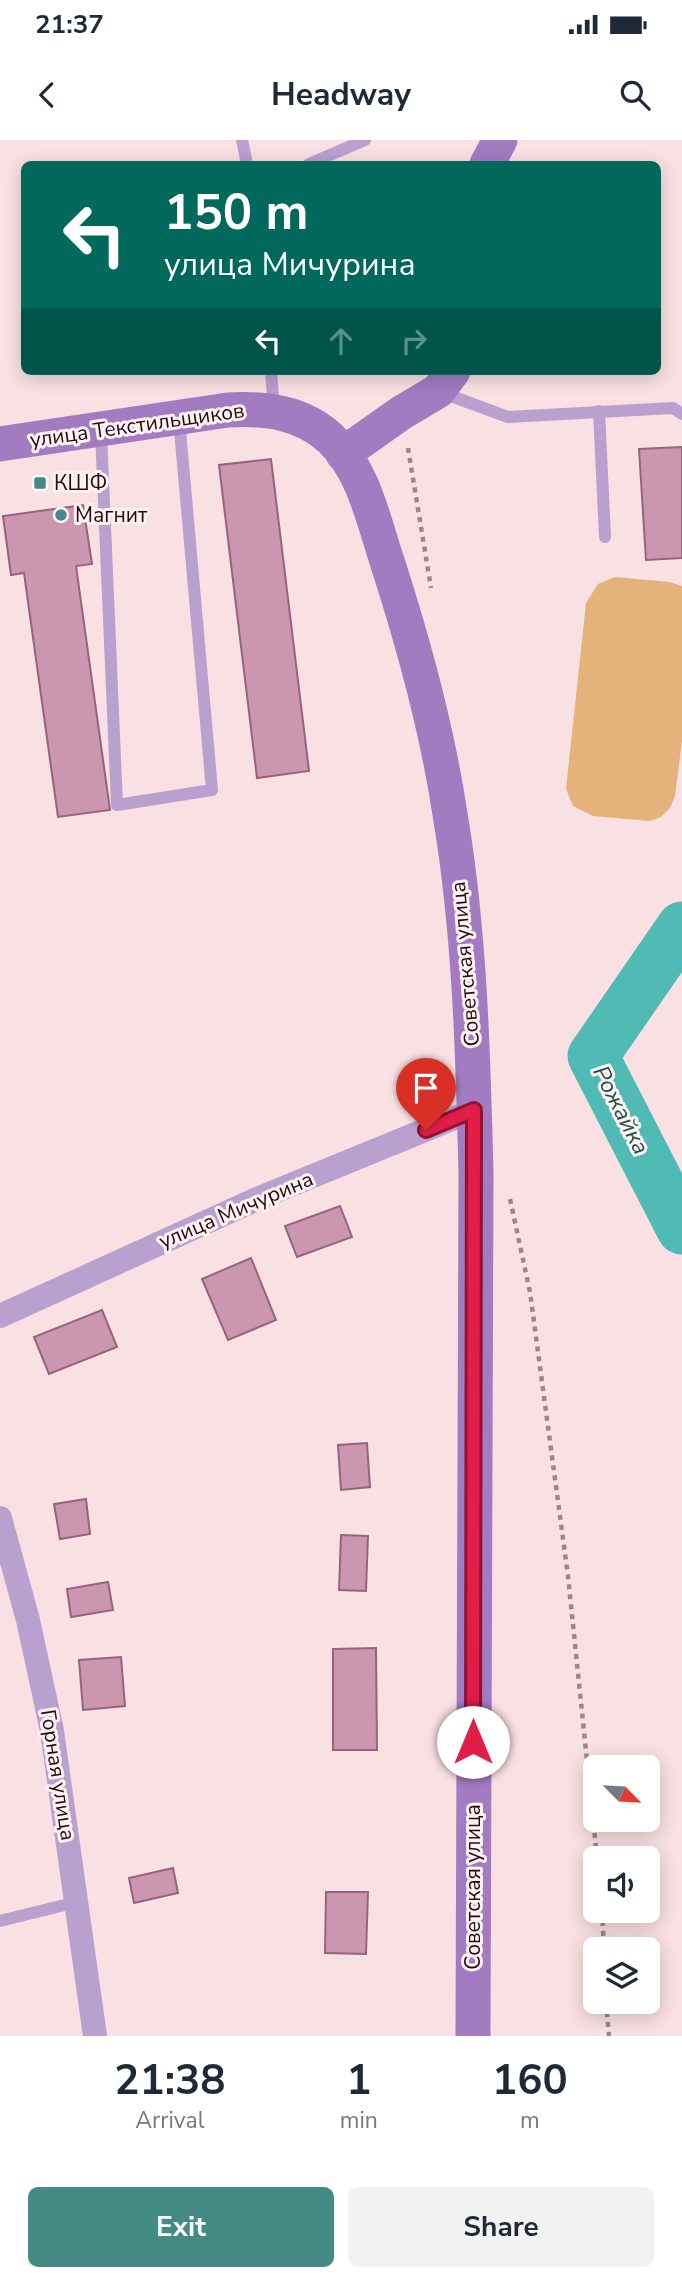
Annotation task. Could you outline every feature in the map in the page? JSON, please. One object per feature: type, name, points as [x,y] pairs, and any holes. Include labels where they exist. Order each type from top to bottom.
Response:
[{"type":"main road","points":[[489,161],[500,140]]},
{"type":"main road","points":[[343,454],[445,381]]},
{"type":"main road","name":"улица Текстильщиков","points":[[0,444],[178,416],[228,410],[274,411]]},
{"type":"main road","name":"Советская улица","points":[[274,411],[291,415],[330,438],[343,454],[366,496],[394,583],[425,698],[450,812],[469,986],[474,1110],[473,2036]]},
{"type":"street","name":"улица Мичурина","points":[[0,1316],[257,1199],[474,1110]]},
{"type":"street","name":"Горная улица","points":[[0,1518],[28,1620],[46,1700],[95,2036]]},
{"type":"lane","points":[[242,140],[246,161]]},
{"type":"lane","points":[[316,161],[365,140]]},
{"type":"lane","points":[[271,375],[274,411]]},
{"type":"lane","points":[[445,381],[508,417],[673,408],[682,414]]},
{"type":"lane","points":[[600,411],[605,537]]},
{"type":"lane","points":[[100,429],[117,805],[212,790],[178,416]]},
{"type":"lane","points":[[0,1921],[77,1902]]},
{"type":"path","points":[[607,2014],[609,2036]]},
{"type":"shaded area","points":[[615,577],[669,582],[682,586],[682,741],[675,796],[670,808],[661,817],[650,821],[593,816],[573,806],[566,789],[586,603],[598,584]]},
{"type":"building","points":[[682,447],[682,558],[646,560],[639,449]]},
{"type":"building","points":[[271,459],[309,771],[257,778],[219,465]]},
{"type":"building","points":[[83,505],[92,564],[76,566],[110,810],[58,817],[24,573],[11,575],[3,516]]},
{"type":"building","points":[[340,1206],[352,1237],[297,1257],[285,1226]]},
{"type":"building","points":[[251,1258],[276,1320],[228,1340],[202,1279]]},
{"type":"building","points":[[102,1310],[117,1347],[49,1374],[34,1337]]},
{"type":"building","points":[[367,1443],[370,1487],[341,1490],[338,1445]]},
{"type":"building","points":[[86,1499],[90,1534],[60,1539],[54,1504]]},
{"type":"building","points":[[341,1535],[368,1536],[366,1591],[339,1590]]},
{"type":"building","points":[[108,1582],[113,1610],[71,1617],[67,1589]]},
{"type":"building","points":[[376,1648],[377,1750],[333,1750],[333,1649]]},
{"type":"building","points":[[121,1657],[125,1706],[83,1710],[79,1660]]},
{"type":"building","points":[[173,1868],[178,1893],[134,1903],[129,1878]]},
{"type":"building","points":[[326,1892],[368,1892],[366,1954],[325,1953]]},
{"type":"waterway","name":"Рожайка","points":[[682,927],[593,1056],[682,1229]]},
{"type":"place","name":"КШФ","points":[[40,483]]},
{"type":"place","name":"Магнит","points":[[61,515]]},
{"type":"route","points":[[426,1130],[474,1110],[473,1742]]}]
